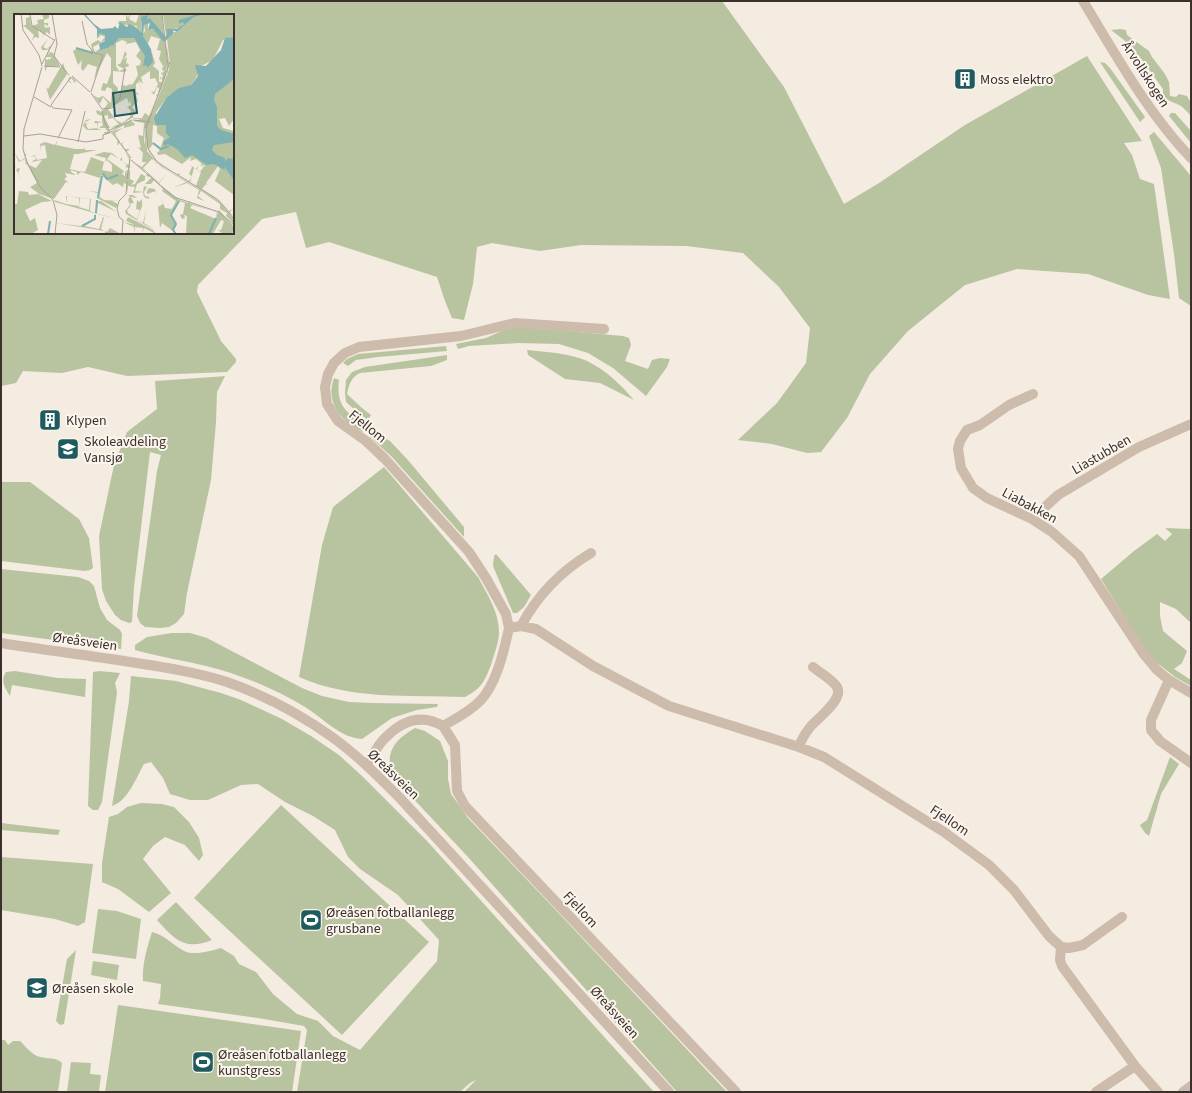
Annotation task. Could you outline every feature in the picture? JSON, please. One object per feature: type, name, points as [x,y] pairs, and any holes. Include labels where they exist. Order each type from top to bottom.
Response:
[{"type":"street","name":"Årvollskogen","points":[[1083,1],[1124,69],[1156,116],[1191,158]]},
{"type":"street","name":"Fjellom","points":[[604,329],[515,323],[461,336],[359,347],[345,353],[334,363],[328,374],[325,388],[327,404],[338,421],[366,441],[385,459],[469,552],[486,578],[506,614],[509,628],[504,654],[492,685],[480,702],[443,726],[454,745],[457,791],[465,806],[736,1092]]},
{"type":"street","name":"Liabakken","points":[[1033,394],[1009,405],[980,425],[967,430],[960,441],[958,449],[961,468],[973,488],[987,498],[1032,519],[1052,532],[1079,556],[1143,654],[1169,680],[1191,693]]},
{"type":"street","name":"Liastubben","points":[[1032,519],[1058,495],[1139,447],[1191,424]]},
{"type":"street","points":[[521,626],[544,591],[579,560],[591,553]]},
{"type":"street","name":"Fjellom","points":[[509,628],[521,626],[536,629],[593,666],[669,706],[799,747],[824,757],[944,832],[989,865],[1014,890],[1050,936],[1061,947]]},
{"type":"street","name":"Øreåsveien","points":[[1,643],[156,666],[227,682],[271,700],[333,737],[367,765],[418,818],[669,1092]]},
{"type":"street","points":[[799,747],[811,726],[834,703],[838,694],[838,688],[835,683],[813,667]]},
{"type":"street","points":[[1169,680],[1151,720],[1151,730],[1160,741],[1191,763]]},
{"type":"street","points":[[367,765],[383,739],[400,725],[418,718],[434,721],[443,726]]},
{"type":"street","points":[[1122,917],[1083,945],[1069,948],[1061,947],[1060,960],[1062,966],[1135,1066],[1158,1092]]},
{"type":"street","points":[[1096,1092],[1135,1066]]},
{"type":"street","points":[[1183,1092],[1191,1086]]},
{"type":"green space","points":[[1,1],[722,1],[784,87],[844,204],[879,183],[965,125],[1087,56],[1142,141],[1124,143],[1132,155],[1140,179],[1154,184],[1170,299],[1148,295],[1088,274],[1017,269],[965,285],[908,331],[870,374],[847,418],[821,452],[807,453],[772,444],[738,440],[777,403],[806,363],[810,328],[779,287],[743,253],[686,246],[581,245],[540,251],[492,243],[477,247],[473,284],[464,320],[452,318],[437,277],[329,242],[306,248],[296,212],[262,219],[198,285],[197,292],[221,341],[236,359],[236,362],[227,372],[127,376],[88,367],[62,373],[23,371],[16,383],[1,386]]},
{"type":"green space","points":[[1111,30],[1126,30],[1127,35],[1149,51],[1169,82],[1170,96],[1176,97],[1179,94],[1187,96],[1191,103],[1191,116],[1181,106],[1169,101],[1163,96],[1163,89],[1143,61],[1124,40]]},
{"type":"green space","points":[[1100,62],[1105,63],[1110,68],[1145,117],[1140,122]]},
{"type":"green space","points":[[1171,113],[1175,113],[1191,131],[1191,143],[1169,116]]},
{"type":"green space","points":[[1154,132],[1191,176],[1191,306],[1179,298],[1161,168],[1149,136]]},
{"type":"green space","points":[[520,327],[623,336],[629,338],[631,345],[625,361],[648,369],[652,360],[660,358],[670,359],[667,367],[646,396],[613,368],[588,353],[559,344],[519,343],[469,346],[458,349],[456,344],[486,338],[506,329]]},
{"type":"green space","points":[[446,346],[447,351],[356,360],[348,366],[343,363],[347,359],[358,354]]},
{"type":"green space","points":[[527,350],[550,352],[580,358],[587,361],[613,378],[634,400],[600,383],[565,379],[528,355]]},
{"type":"green space","points":[[447,355],[447,360],[431,366],[360,373],[354,377],[347,394],[371,415],[368,420],[346,402],[346,380],[352,372],[365,367]]},
{"type":"green space","points":[[225,376],[217,392],[211,480],[187,593],[184,614],[176,623],[169,627],[161,628],[145,627],[140,623],[137,616],[157,471],[161,455],[150,452],[134,587],[132,622],[129,623],[121,620],[115,615],[106,601],[102,589],[99,536],[114,465],[127,432],[157,409],[155,381]]},
{"type":"green space","points":[[334,378],[339,380],[339,396],[343,407],[364,426],[363,432],[355,428],[342,417],[333,403],[332,387]]},
{"type":"green space","points":[[372,431],[390,441],[407,459],[464,527],[464,537],[391,456],[370,437]]},
{"type":"green space","points":[[384,467],[478,577],[495,610],[499,636],[491,665],[482,684],[475,691],[465,697],[402,696],[360,693],[339,690],[299,677],[322,545],[333,507]]},
{"type":"green space","points":[[1,482],[30,482],[79,519],[89,538],[93,568],[85,571],[1,561]]},
{"type":"green space","points":[[1165,528],[1191,529],[1191,623],[1176,609],[1160,602],[1160,616],[1163,631],[1187,651],[1182,663],[1174,669],[1191,680],[1191,686],[1175,677],[1155,661],[1145,649],[1101,579],[1157,534],[1165,541],[1172,534]]},
{"type":"green space","points":[[496,554],[531,595],[524,607],[517,613],[513,613],[493,566],[494,556]]},
{"type":"green space","points":[[1,569],[78,577],[89,581],[94,586],[100,608],[107,620],[120,630],[122,634],[121,649],[1,633]]},
{"type":"green space","points":[[172,633],[190,633],[207,638],[302,688],[322,696],[349,702],[438,704],[437,707],[417,710],[392,718],[362,739],[354,738],[332,727],[312,711],[294,700],[257,683],[219,669],[135,650],[135,645],[147,637]]},
{"type":"green space","points":[[15,671],[58,678],[86,679],[85,697],[12,685],[10,696],[5,687],[3,678],[6,672]]},
{"type":"green space","points":[[99,671],[120,673],[115,683],[117,692],[102,802],[98,810],[93,810],[88,806],[93,672]]},
{"type":"green space","points":[[131,676],[176,681],[241,700],[282,719],[339,755],[427,841],[654,1092],[464,1092],[476,1080],[460,1092],[297,1092],[307,1030],[304,1026],[158,1004],[161,984],[143,981],[144,962],[152,932],[161,935],[180,949],[188,952],[202,952],[221,948],[234,956],[239,964],[256,972],[273,994],[297,1014],[318,1021],[333,1036],[360,1050],[437,961],[439,940],[398,895],[360,869],[348,857],[335,830],[313,816],[285,802],[258,784],[241,785],[208,800],[190,800],[170,794],[163,778],[151,762],[144,764],[127,794],[118,803],[112,806],[129,701]]},
{"type":"green space","points":[[415,728],[425,731],[440,741],[448,761],[448,779],[451,794],[468,818],[727,1092],[677,1092],[468,857],[393,777],[390,768],[390,754],[396,742]]},
{"type":"green space","points":[[1170,757],[1179,764],[1161,794],[1149,836],[1140,825],[1147,820]]},
{"type":"green space","points":[[141,803],[162,804],[174,807],[189,822],[199,838],[203,855],[199,861],[185,845],[165,837],[153,846],[143,859],[171,893],[149,912],[118,889],[102,882],[102,863],[109,817],[118,814],[127,807]]},
{"type":"green space","name":"Øreåsen fotballanlegg grusbane","points":[[281,805],[429,942],[342,1035],[194,898]]},
{"type":"green space","points":[[1,823],[60,830],[58,835],[1,830]]},
{"type":"green space","points":[[1,857],[93,864],[85,922],[78,926],[55,919],[1,910]]},
{"type":"green space","points":[[176,902],[212,940],[203,943],[187,944],[175,938],[163,927],[157,920]]},
{"type":"green space","points":[[98,909],[117,911],[141,919],[136,959],[92,953]]},
{"type":"green space","points":[[76,950],[64,1024],[60,1025],[56,1021],[67,959]]},
{"type":"green space","points":[[93,961],[119,965],[117,980],[91,975]]},
{"type":"green space","name":"Øreåsen fotballanlegg kunstgress","points":[[118,1005],[301,1031],[292,1092],[105,1092]]},
{"type":"green space","points":[[1,1040],[5,1040],[8,1045],[13,1041],[20,1041],[37,1056],[60,1061],[62,1063],[58,1092],[1,1092]]},
{"type":"green space","points":[[71,1062],[91,1063],[90,1074],[101,1075],[99,1092],[67,1092]]},
{"type":"place","name":"Moss elektro","points":[[965,79]]},
{"type":"place","name":"Klypen","points":[[50,420]]},
{"type":"place","name":"Skoleavdeling Vansjø","points":[[68,449]]},
{"type":"place","name":"Øreåsen fotballanlegg grusbane","points":[[311,920]]},
{"type":"place","name":"Øreåsen skole","points":[[37,988]]},
{"type":"place","name":"Øreåsen fotballanlegg kunstgress","points":[[203,1062]]}]
